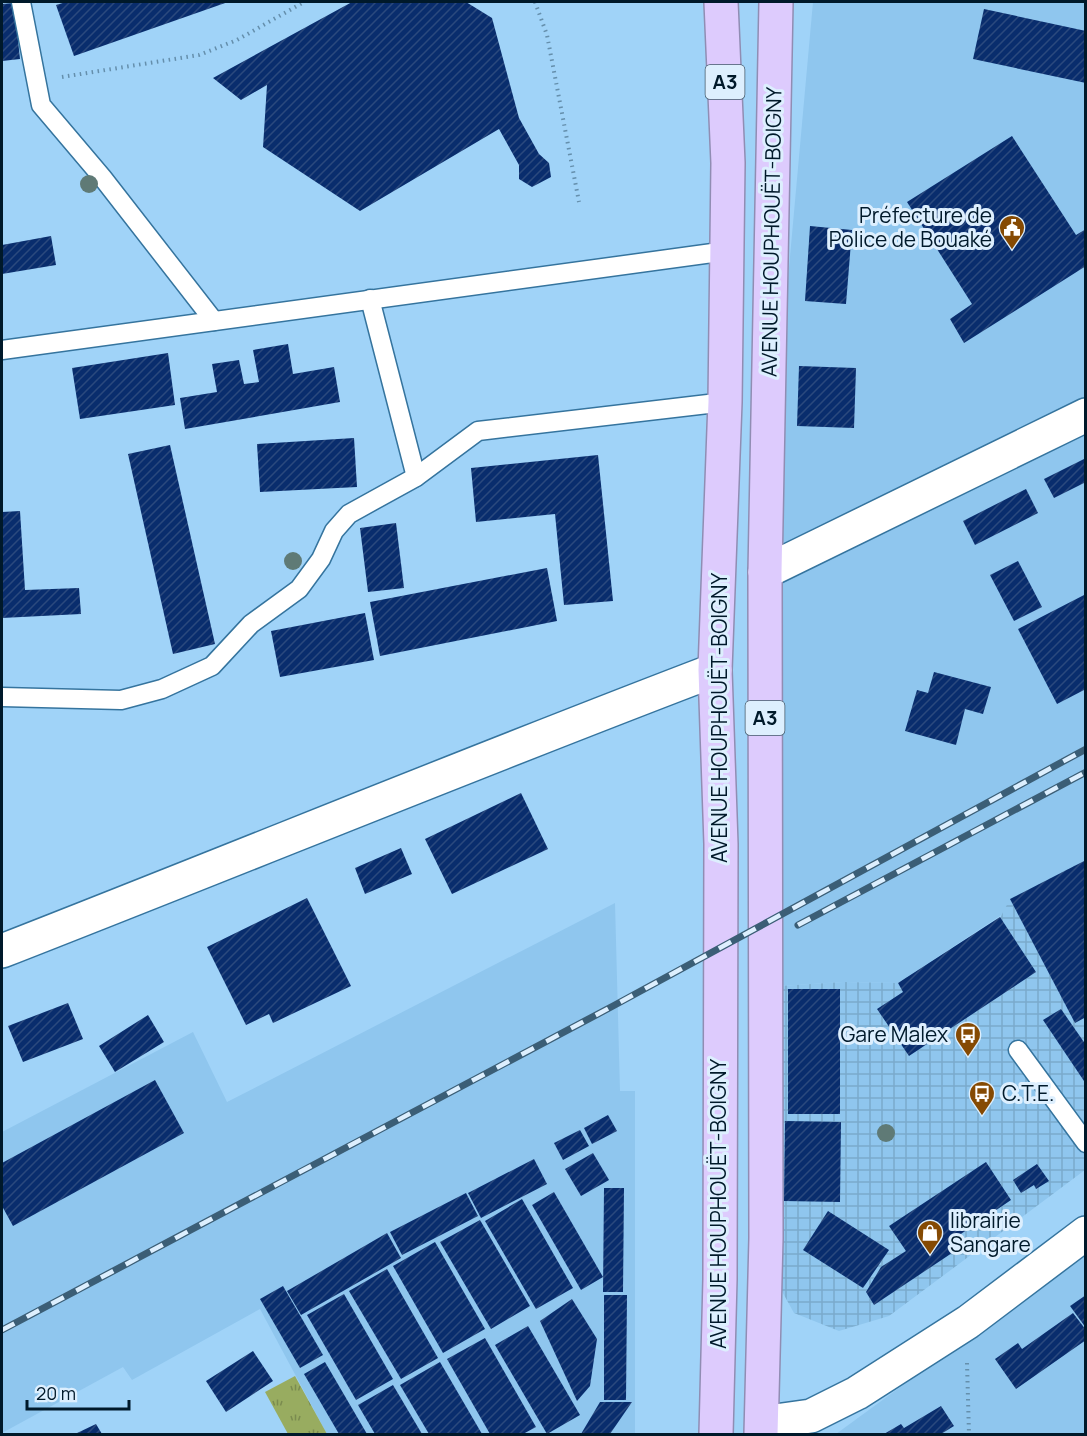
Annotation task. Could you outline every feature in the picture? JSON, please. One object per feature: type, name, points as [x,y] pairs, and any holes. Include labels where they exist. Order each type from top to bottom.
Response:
[{"type":"highway","name":"AVENUE HOUPHOUËT-BOIGNY","points":[[716,1434],[720,1280],[721,844],[715,670],[725,402],[728,163],[721,2]]},
{"type":"highway","name":"AVENUE HOUPHOUËT-BOIGNY","points":[[761,1429],[766,1238],[765,572],[776,2]]},
{"type":"street","points":[[765,572],[1086,415]]},
{"type":"street","points":[[2,951],[250,854],[460,767],[715,670]]},
{"type":"street","points":[[761,1429],[810,1416],[857,1393],[968,1322],[1086,1233]]},
{"type":"lane","points":[[21,2],[41,105],[102,177],[214,321]]},
{"type":"lane","points":[[2,350],[727,251]]},
{"type":"lane","points":[[370,299],[416,477]]},
{"type":"lane","points":[[2,697],[122,700],[162,690],[212,666],[251,624],[299,589],[321,559],[334,531],[350,514],[416,477],[478,430],[725,402]]},
{"type":"lane","points":[[1018,1050],[1086,1143]]},
{"type":"path","points":[[35,82],[199,55],[237,40],[304,2]]},
{"type":"path","points":[[536,2],[547,35],[579,202]]},
{"type":"path","points":[[968,1322],[969,1434]]},
{"type":"shaded area","points":[[813,2],[1085,2],[1085,860],[898,983],[843,982],[764,987],[772,456]]},
{"type":"shaded area","points":[[1085,860],[1085,1170],[889,1316],[839,1331],[794,1313],[774,1277],[764,987],[843,982],[898,983],[1000,918],[1010,899]]},
{"type":"shaded area","points":[[615,903],[620,1091],[635,1091],[635,1434],[327,1434],[260,1309],[132,1380],[123,1367],[2,1433],[2,1132],[193,1032],[227,1102]]},
{"type":"shaded area","points":[[1085,1252],[1085,1434],[836,1434]]},
{"type":"green space","points":[[295,1376],[327,1434],[288,1434],[265,1392]]},
{"type":"building","points":[[66,2],[228,2],[74,56],[56,5]]},
{"type":"building","points":[[352,2],[466,2],[492,18],[519,118],[539,154],[549,163],[551,177],[532,187],[519,179],[519,165],[499,129],[360,211],[263,147],[267,85],[241,100],[213,78]]},
{"type":"building","points":[[14,3],[20,59],[2,61],[2,4]]},
{"type":"building","points":[[984,9],[1086,31],[1086,83],[973,59]]},
{"type":"building","name":"Préfecture de Police de Bouaké","points":[[1012,136],[1076,235],[1086,229],[1086,266],[964,343],[950,319],[972,304],[907,202]]},
{"type":"building","points":[[810,226],[852,230],[846,304],[805,301]]},
{"type":"building","points":[[51,236],[56,265],[2,274],[2,245]]},
{"type":"building","points":[[288,344],[293,374],[334,367],[340,402],[185,429],[180,398],[217,392],[212,364],[239,360],[244,384],[259,382],[253,350]]},
{"type":"building","points":[[168,353],[175,405],[80,419],[72,368]]},
{"type":"building","points":[[799,366],[856,368],[854,428],[797,426]]},
{"type":"building","points":[[354,438],[357,487],[260,492],[257,444]]},
{"type":"building","points":[[170,445],[215,644],[173,654],[128,454]]},
{"type":"building","points":[[598,455],[613,601],[564,605],[555,514],[476,522],[471,468]]},
{"type":"building","points":[[1086,458],[1086,482],[1054,498],[1044,479]]},
{"type":"building","points":[[1026,489],[1038,513],[975,545],[963,521]]},
{"type":"building","points":[[20,511],[25,590],[79,588],[81,614],[2,618],[2,512]]},
{"type":"building","points":[[396,523],[404,588],[368,592],[360,528]]},
{"type":"building","points":[[1018,561],[1042,607],[1014,621],[990,575]]},
{"type":"building","points":[[547,568],[557,621],[380,656],[370,602]]},
{"type":"building","points":[[1086,594],[1086,689],[1057,704],[1018,629]]},
{"type":"building","points":[[365,613],[374,660],[280,677],[271,631]]},
{"type":"building","points":[[934,672],[991,687],[983,714],[965,709],[956,745],[905,731],[917,690],[928,693]]},
{"type":"building","points":[[521,793],[548,849],[452,894],[425,839]]},
{"type":"building","points":[[401,848],[412,874],[365,894],[355,868]]},
{"type":"building","points":[[1086,860],[1086,1017],[1075,1023],[1010,899]]},
{"type":"building","points":[[307,898],[351,986],[273,1023],[269,1014],[246,1025],[207,947]]},
{"type":"building","points":[[1000,917],[1036,972],[909,1056],[877,1009],[903,992],[898,983]]},
{"type":"building","points":[[788,989],[840,989],[840,1114],[788,1114]]},
{"type":"building","points":[[68,1003],[83,1039],[23,1062],[8,1026]]},
{"type":"building","points":[[1061,1009],[1086,1045],[1086,1084],[1043,1020]]},
{"type":"building","points":[[148,1015],[164,1042],[115,1072],[99,1046]]},
{"type":"building","points":[[155,1080],[184,1133],[13,1226],[2,1206],[2,1163]]},
{"type":"building","points":[[608,1115],[617,1131],[592,1144],[584,1128]]},
{"type":"building","points":[[785,1121],[841,1122],[840,1202],[784,1201]]},
{"type":"building","points":[[580,1130],[589,1146],[563,1160],[554,1143]]},
{"type":"building","points":[[593,1153],[609,1180],[581,1196],[565,1169]]},
{"type":"building","points":[[534,1159],[547,1184],[481,1218],[468,1193]]},
{"type":"building","points":[[986,1162],[1011,1200],[958,1236],[964,1245],[874,1305],[866,1292],[881,1267],[906,1251],[889,1226]]},
{"type":"building","points":[[1037,1164],[1049,1181],[1036,1189],[1034,1185],[1021,1193],[1013,1180]]},
{"type":"building","points":[[604,1188],[624,1188],[623,1292],[603,1292]]},
{"type":"building","points":[[554,1192],[603,1277],[581,1290],[532,1205]]},
{"type":"building","points":[[466,1193],[478,1216],[402,1255],[390,1232]]},
{"type":"building","points":[[522,1199],[573,1288],[536,1309],[485,1221]]},
{"type":"building","points":[[828,1211],[889,1250],[863,1288],[803,1250]]},
{"type":"building","points":[[480,1220],[530,1306],[491,1329],[440,1242]]},
{"type":"building","points":[[387,1233],[401,1258],[301,1315],[287,1291]]},
{"type":"building","points":[[435,1242],[485,1329],[443,1353],[393,1266]]},
{"type":"building","points":[[387,1269],[438,1358],[401,1379],[349,1291]]},
{"type":"building","points":[[283,1286],[323,1355],[300,1368],[260,1299]]},
{"type":"building","points":[[344,1294],[393,1379],[356,1400],[307,1315]]},
{"type":"building","points":[[604,1295],[627,1295],[626,1400],[604,1400]]},
{"type":"building","points":[[1086,1295],[1086,1328],[1070,1306]]},
{"type":"building","points":[[572,1299],[597,1339],[590,1386],[577,1401],[540,1321]]},
{"type":"building","points":[[1073,1313],[1086,1330],[1086,1340],[1016,1389],[995,1359],[1018,1343],[1022,1349]]},
{"type":"building","points":[[528,1326],[580,1415],[547,1434],[495,1345]]},
{"type":"building","points":[[485,1338],[536,1427],[523,1434],[490,1434],[447,1359]]},
{"type":"building","points":[[253,1351],[273,1381],[226,1412],[206,1381]]},
{"type":"building","points":[[325,1362],[367,1434],[339,1434],[304,1374]]},
{"type":"building","points":[[440,1362],[482,1434],[429,1434],[400,1385]]},
{"type":"building","points":[[393,1385],[422,1434],[375,1434],[358,1405]]},
{"type":"building","points":[[600,1402],[632,1402],[610,1434],[581,1434]]},
{"type":"building","points":[[941,1406],[954,1426],[941,1434],[884,1434],[901,1424],[904,1428]]},
{"type":"building","points":[[96,1424],[102,1434],[75,1434]]},
{"type":"railway","points":[[2,1330],[613,1006],[1086,749]]},
{"type":"railway","points":[[798,925],[1086,772]]},
{"type":"place","name":"Préfecture de Police de Bouaké","points":[[1012,251]]},
{"type":"place","name":"Gare Malex","points":[[968,1058]]},
{"type":"place","name":"C.T.E.","points":[[982,1117]]},
{"type":"place","name":"librairie Sangare","points":[[930,1256]]}]
